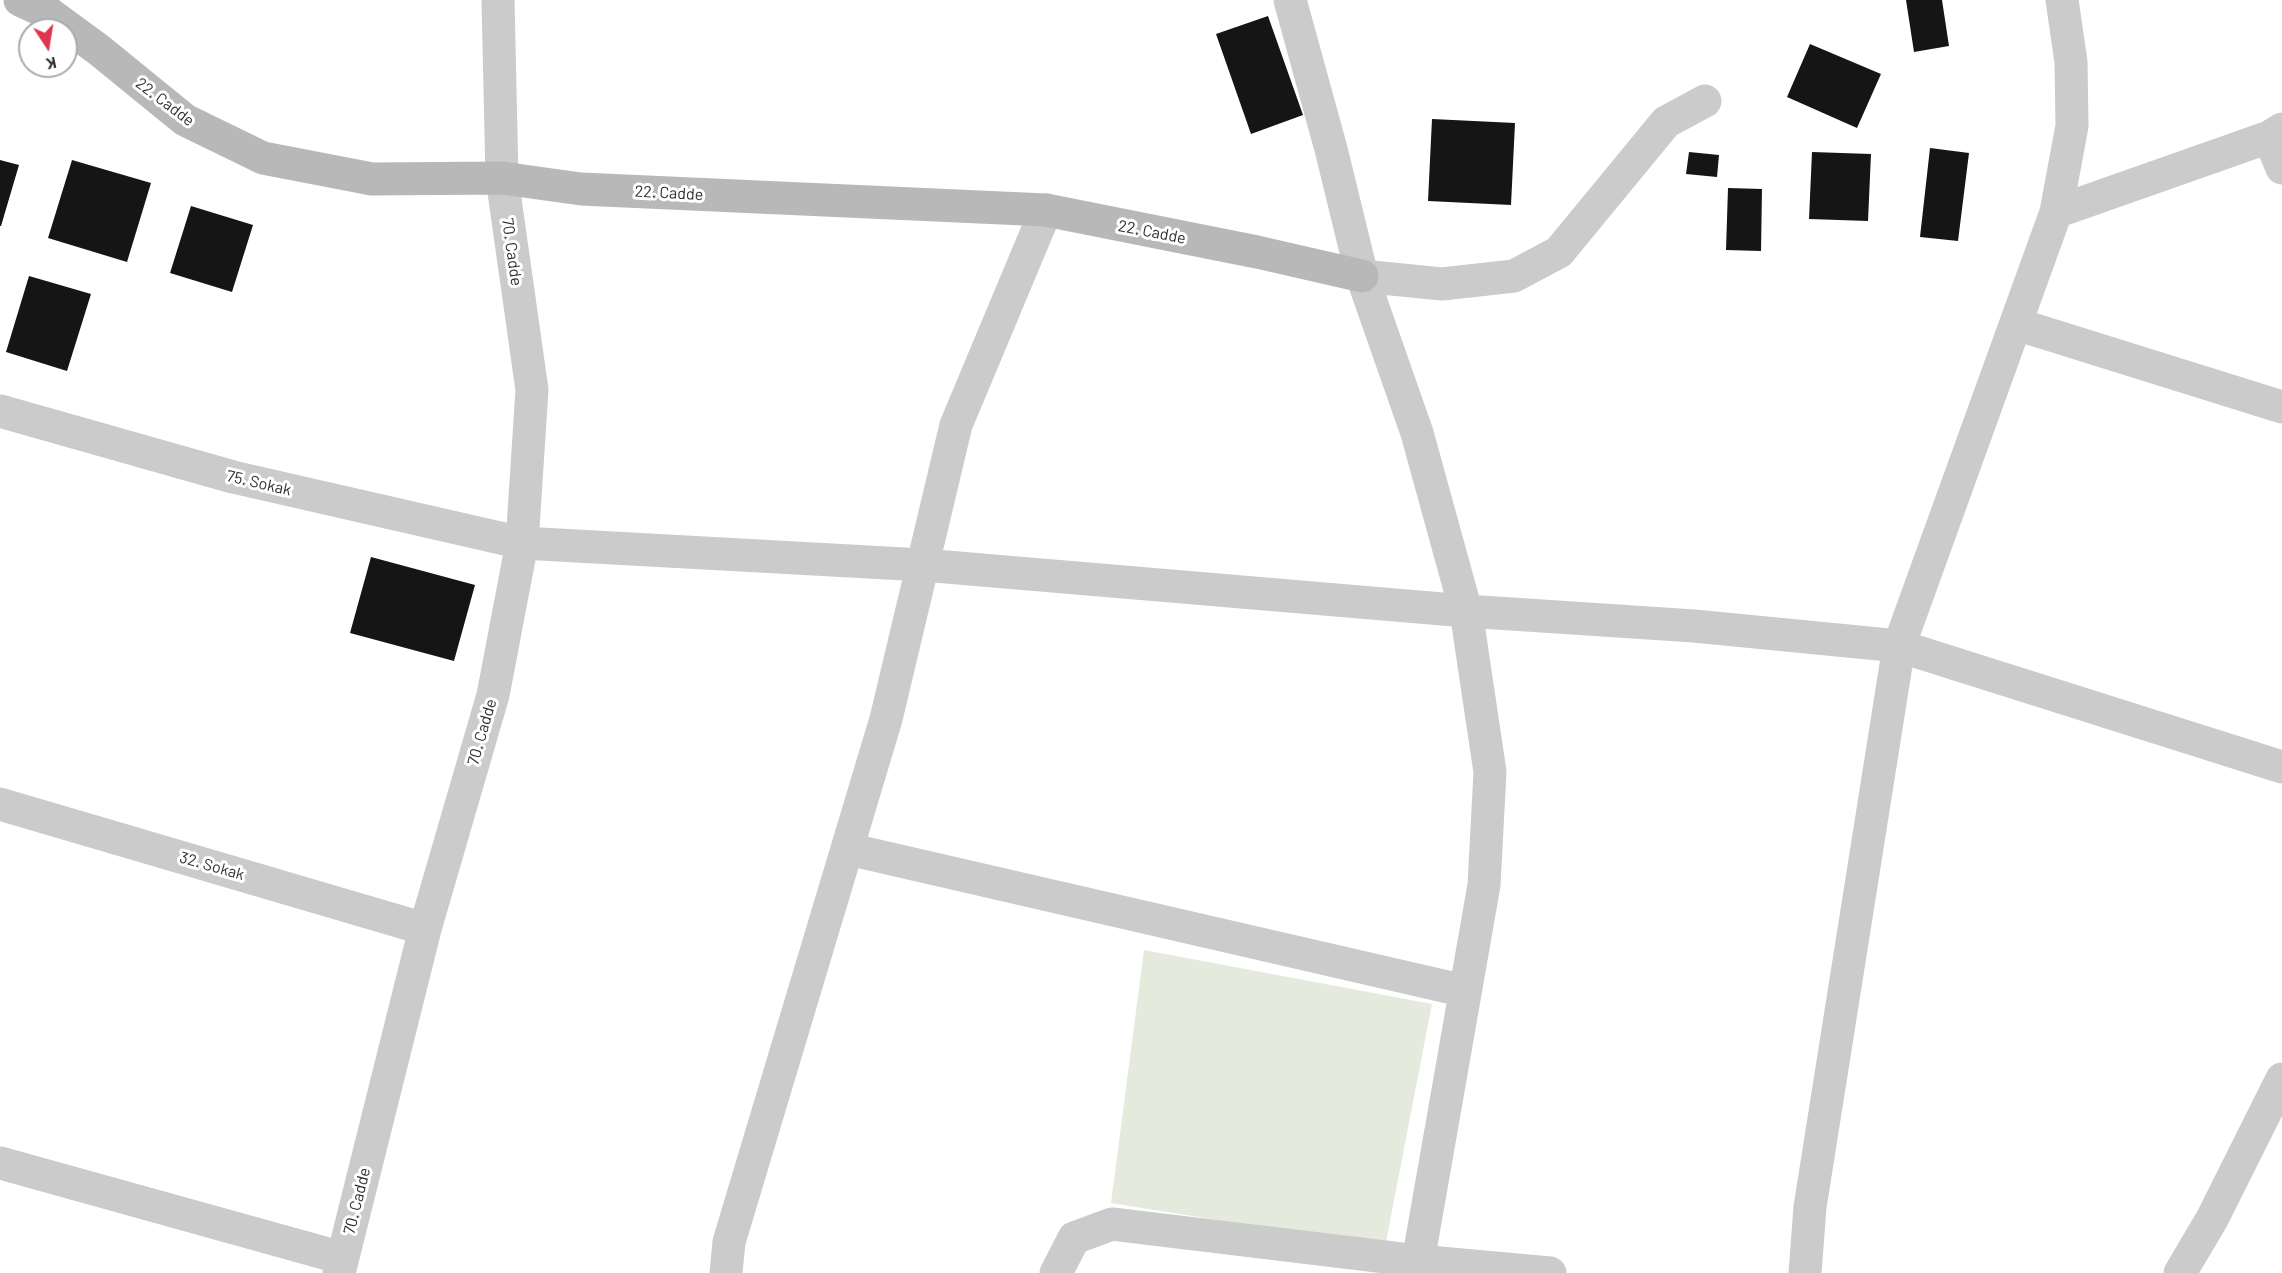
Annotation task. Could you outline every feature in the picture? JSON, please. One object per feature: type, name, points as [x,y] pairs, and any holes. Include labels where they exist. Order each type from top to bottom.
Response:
[{"type":"street","name":"22. Cadde","points":[[20,0],[50,14],[99,50],[185,120],[263,158],[372,179],[502,178],[581,189],[1046,210],[1257,252],[1362,276]]},
{"type":"street","name":"70. Cadde","points":[[340,1266],[425,929],[494,695],[522,543],[532,390],[502,178],[498,0]]},
{"type":"street","points":[[1290,0],[1331,149],[1362,276],[1417,433],[1466,611],[1490,772],[1484,885],[1418,1267]]},
{"type":"street","points":[[1805,1273],[1810,1207],[1899,646],[2056,212],[2072,126],[2071,62],[2062,0]]},
{"type":"street","points":[[1362,276],[1442,284],[1514,276],[1559,252],[1666,122],[1706,100]]},
{"type":"street","points":[[2056,212],[2275,133],[2282,168]]},
{"type":"street","points":[[726,1273],[729,1242],[886,719],[956,425],[1046,210]]},
{"type":"street","points":[[2016,324],[2282,407]]},
{"type":"street","name":"75. Sokak","points":[[0,411],[233,477],[522,543],[923,565],[1466,611],[1694,626],[1899,646],[2282,767]]},
{"type":"street","name":"32. Sokak","points":[[0,804],[425,929]]},
{"type":"street","points":[[848,849],[1466,991]]},
{"type":"street","points":[[2180,1273],[2212,1219],[2282,1079]]},
{"type":"street","points":[[0,1163],[340,1266]]},
{"type":"street","points":[[1056,1273],[1074,1238],[1112,1224],[1418,1267],[1550,1273]]},
{"type":"green space","points":[[1144,950],[1432,1004],[1385,1247],[1111,1203]]},
{"type":"building","points":[[1906,0],[1942,0],[1949,46],[1914,52]]},
{"type":"building","points":[[1268,16],[1303,115],[1251,134],[1216,34]]},
{"type":"building","points":[[1810,44],[1881,74],[1857,128],[1787,97]]},
{"type":"building","points":[[1432,119],[1515,123],[1511,205],[1428,201]]},
{"type":"building","points":[[1930,148],[1969,153],[1958,241],[1920,237]]},
{"type":"building","points":[[1689,152],[1719,155],[1717,177],[1686,174]]},
{"type":"building","points":[[1812,152],[1871,154],[1868,221],[1809,219]]},
{"type":"building","points":[[0,160],[19,165],[1,226],[0,226]]},
{"type":"building","points":[[72,160],[151,183],[127,262],[48,238]]},
{"type":"building","points":[[1728,188],[1762,189],[1761,251],[1726,250]]},
{"type":"building","points":[[191,206],[253,225],[232,292],[170,273]]},
{"type":"building","points":[[29,276],[91,294],[67,371],[6,352]]},
{"type":"building","points":[[371,557],[475,585],[454,661],[350,633]]}]
